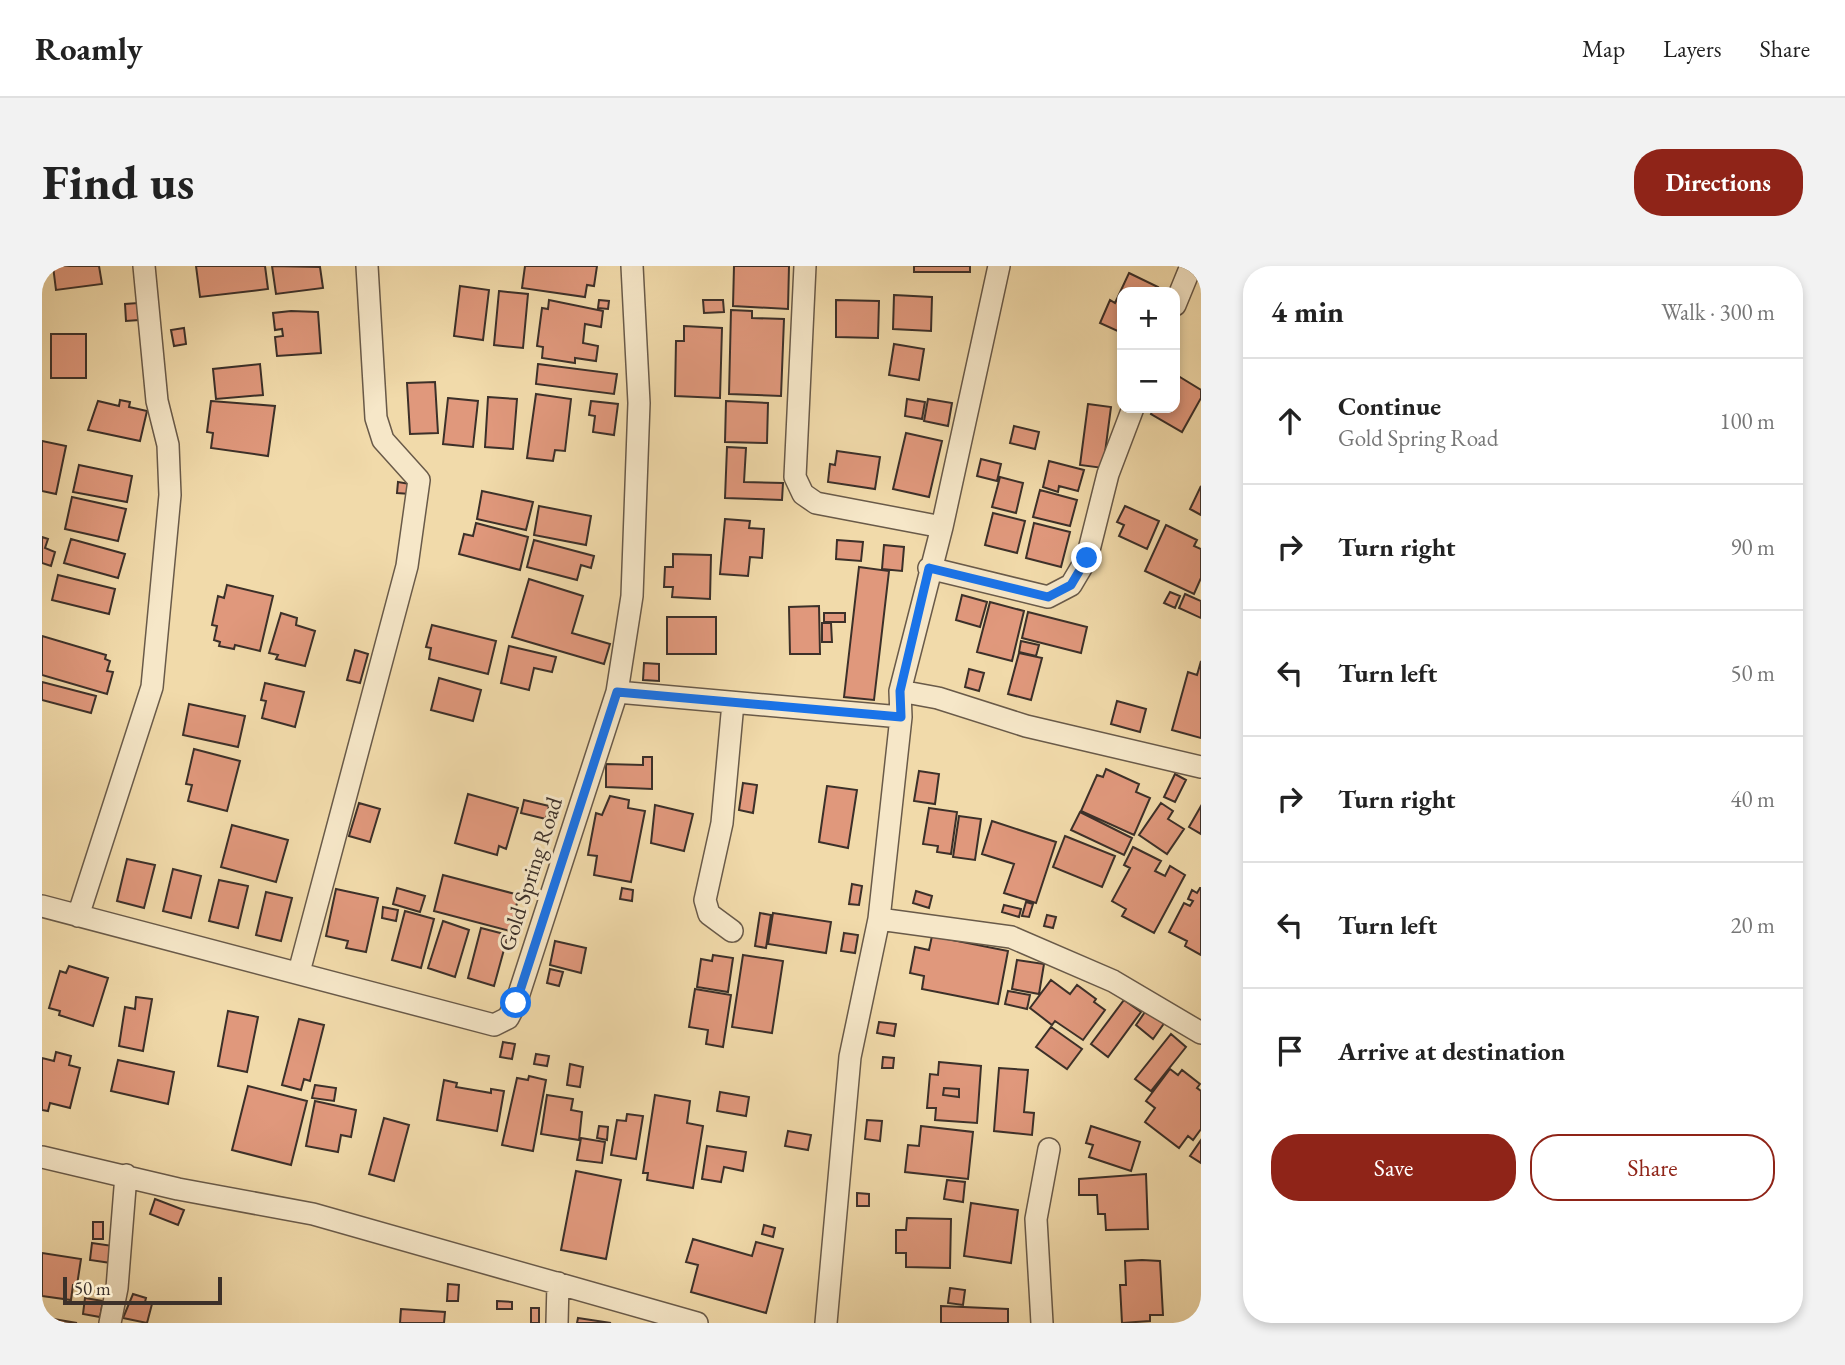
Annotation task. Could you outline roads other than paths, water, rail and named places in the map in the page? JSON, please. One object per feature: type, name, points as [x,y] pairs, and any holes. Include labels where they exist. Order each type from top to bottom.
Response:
[{"type":"street","points":[[78,916],[152,687],[170,495],[168,445],[157,401],[144,266]]},
{"type":"street","points":[[299,972],[407,566],[419,480],[383,440],[376,418],[367,266]]},
{"type":"street","name":"Gold Spring Road","points":[[42,906],[299,972],[494,1026],[508,1018],[516,1003],[617,692],[633,582],[639,403],[632,266]]},
{"type":"street","points":[[805,266],[806,297],[795,477],[803,494],[816,503],[942,527]]},
{"type":"street","points":[[826,1323],[850,1057],[879,919],[901,717],[900,691],[929,568],[942,527],[999,266]]},
{"type":"street","points":[[1180,292],[1191,266]]},
{"type":"street","points":[[929,568],[1048,597],[1071,585],[1087,558],[1108,474],[1131,413]]},
{"type":"street","points":[[900,691],[938,698],[1026,726],[1201,767]]},
{"type":"street","points":[[617,692],[901,717]]},
{"type":"street","points":[[732,931],[709,914],[705,900],[722,823],[733,703]]},
{"type":"street","points":[[879,919],[1011,937],[1113,981],[1201,1033]]},
{"type":"street","points":[[1042,1323],[1036,1219],[1049,1149]]},
{"type":"street","points":[[42,1157],[178,1189],[313,1214],[697,1323]]},
{"type":"street","points":[[110,1323],[117,1288],[126,1175]]},
{"type":"street","points":[[557,1323],[558,1283]]}]
